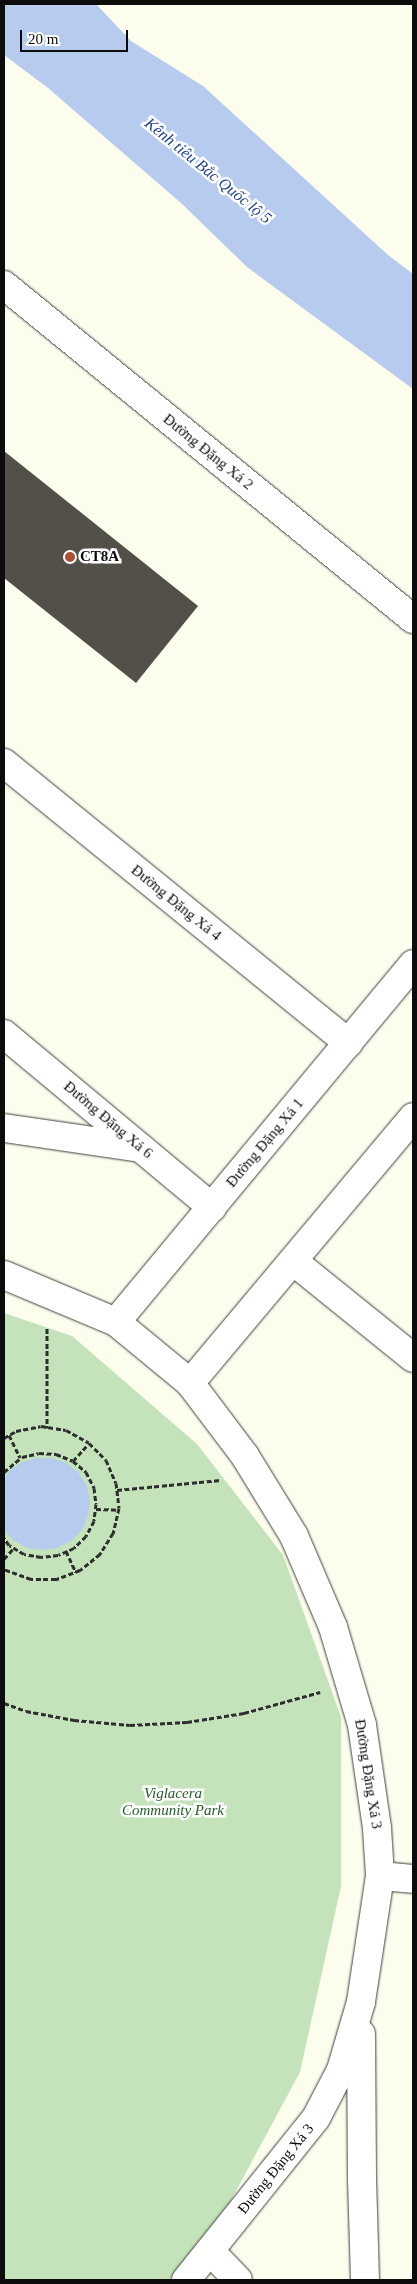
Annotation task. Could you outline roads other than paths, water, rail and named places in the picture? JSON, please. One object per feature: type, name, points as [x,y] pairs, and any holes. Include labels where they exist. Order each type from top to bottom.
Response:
[{"type":"street","name":"Đường Đặng Xá 2","points":[[4,285],[413,619]]},
{"type":"street","name":"Đường Đặng Xá 4","points":[[4,763],[348,1043]]},
{"type":"street","name":"Đường Đặng Xá 1","points":[[116,1322],[413,964]]},
{"type":"street","name":"Đường Đặng Xá 6","points":[[4,1034],[212,1207]]},
{"type":"street","points":[[190,1383],[413,1117]]},
{"type":"street","points":[[4,1128],[141,1148]]},
{"type":"street","points":[[293,1261],[413,1358]]},
{"type":"street","name":"Đường Đặng Xá 3","points":[[4,1275],[116,1322],[190,1383],[245,1456],[294,1536],[333,1627],[362,1726],[377,1828],[380,1876],[361,2002],[341,2070],[316,2118],[186,2280]]},
{"type":"street","points":[[380,1876],[413,1879]]},
{"type":"street","points":[[361,2002],[362,2179],[365,2280]]},
{"type":"street","points":[[210,2251],[238,2280]]},
{"type":"water","name":"Kênh tiêu Bắc Quốc lộ 5","points":[[4,4],[96,4],[131,41],[203,86],[388,255],[413,274],[413,389],[247,267],[181,203],[48,88],[4,55]]},
{"type":"water","points":[[36,1458],[51,1458],[66,1463],[78,1472],[87,1486],[90,1501],[88,1516],[82,1530],[71,1541],[57,1548],[42,1550],[27,1548],[13,1540],[4,1529],[4,1480],[8,1472],[20,1463]]},
{"type":"place","name":"CT8A","points":[[70,557]]},
{"type":"park label","name":"Viglacera Community Park","points":[[173,1802]]}]
